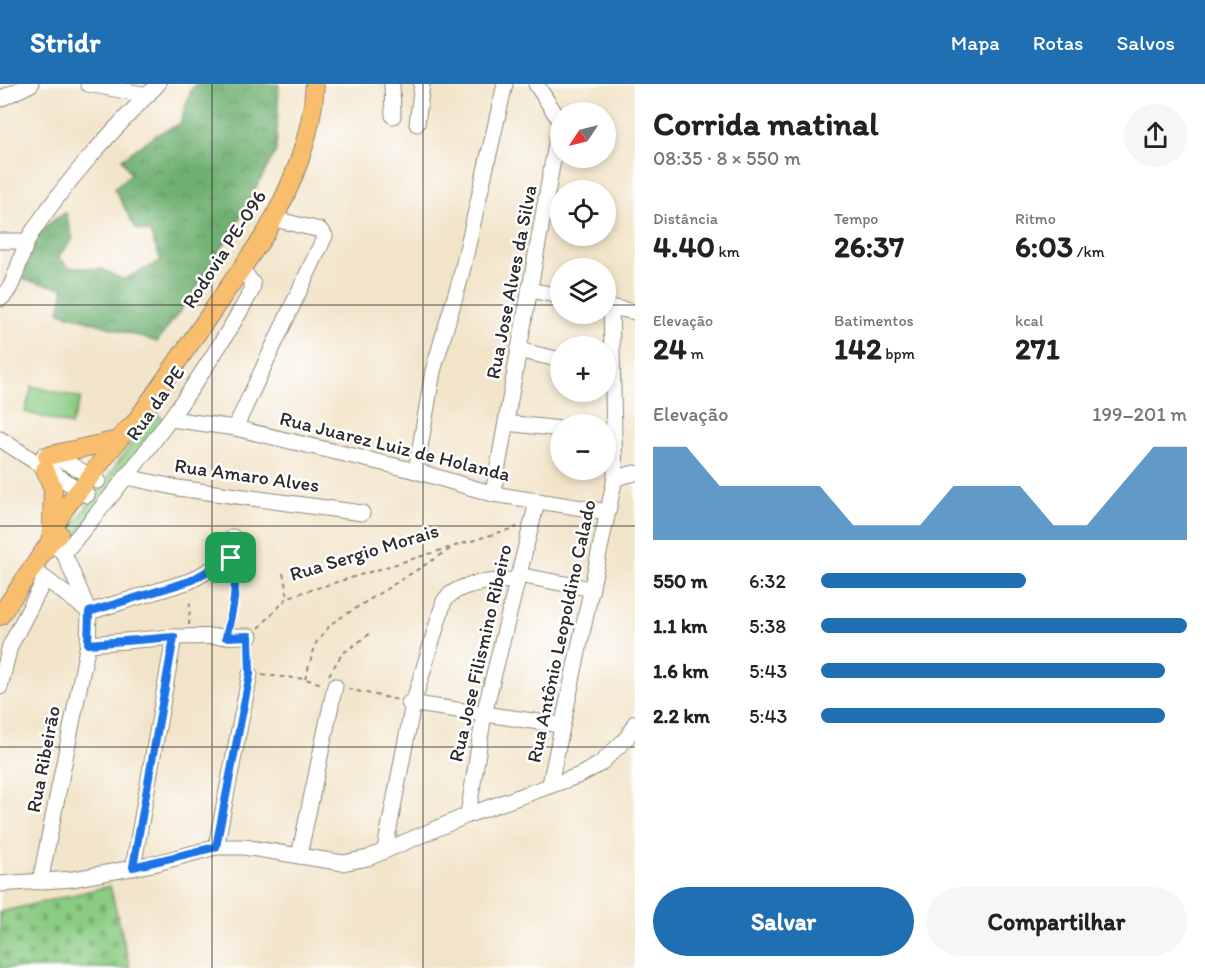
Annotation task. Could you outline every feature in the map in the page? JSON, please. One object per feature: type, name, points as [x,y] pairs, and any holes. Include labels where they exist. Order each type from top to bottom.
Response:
[{"type":"main road","name":"Rodovia PE-096","points":[[135,423],[274,219],[307,140],[314,108],[315,84]]},
{"type":"main road","points":[[0,616],[39,574],[55,541],[89,485],[118,440],[135,423]]},
{"type":"main road","points":[[89,485],[130,440],[135,423]]},
{"type":"main road","points":[[55,541],[53,489],[46,463],[118,440]]},
{"type":"street","points":[[0,99],[32,84]]},
{"type":"street","points":[[88,84],[153,89]]},
{"type":"street","points":[[392,84],[393,116]]},
{"type":"street","points":[[417,124],[422,84]]},
{"type":"street","points":[[416,471],[433,371],[460,280],[505,84]]},
{"type":"street","name":"Rua Jose Alves da Silva","points":[[493,494],[560,121],[536,84]]},
{"type":"street","points":[[0,299],[9,289],[27,241],[68,181],[153,89]]},
{"type":"street","points":[[235,428],[325,236],[323,231],[274,219]]},
{"type":"street","points":[[0,241],[27,241]]},
{"type":"street","name":"Rua da PE","points":[[55,541],[127,477],[171,419],[232,329],[252,290],[253,284],[241,268]]},
{"type":"street","points":[[529,290],[550,294]]},
{"type":"street","points":[[616,308],[635,312]]},
{"type":"street","points":[[518,350],[550,357]]},
{"type":"street","name":"Rua Juarez Luiz de Holanda","points":[[171,419],[235,428],[416,471],[535,509],[608,512]]},
{"type":"street","points":[[506,423],[550,428]]},
{"type":"street","points":[[0,439],[46,463],[68,463],[89,485]]},
{"type":"street","points":[[616,478],[635,473]]},
{"type":"street","name":"Rua Amaro Alves","points":[[127,477],[178,488],[362,513]]},
{"type":"street","name":"Rua Antônio Leopoldino Calado","points":[[550,784],[560,725],[592,590],[615,480]]},
{"type":"street","name":"Rua Jose Filismino Ribeiro","points":[[468,815],[484,714],[535,509]]},
{"type":"street","points":[[89,612],[190,581],[231,558],[235,548],[233,537]]},
{"type":"street","points":[[55,541],[89,612]]},
{"type":"street","points":[[0,687],[10,646],[39,574],[89,612]]},
{"type":"street","points":[[385,849],[411,703],[447,596],[475,584],[518,578],[592,590]]},
{"type":"street","name":"Rua Ribeirão","points":[[40,882],[88,644],[89,612]]},
{"type":"street","points":[[88,644],[181,637],[249,636]]},
{"type":"street","points":[[133,867],[181,637]]},
{"type":"street","points":[[216,847],[250,674]]},
{"type":"street","points":[[299,856],[332,681]]},
{"type":"street","points":[[411,703],[560,725]]},
{"type":"street","points":[[0,885],[73,879],[216,847],[244,847],[343,862],[368,858],[468,815],[580,775],[600,764],[627,738],[635,723]]},
{"type":"path","name":"Rua Sergio Morais","points":[[249,636],[288,597],[520,526],[535,509]]},
{"type":"path","points":[[305,679],[316,643],[332,623],[455,546]]},
{"type":"path","points":[[226,637],[234,606],[236,575],[231,558]]},
{"type":"path","points":[[283,573],[288,597]]},
{"type":"path","points":[[181,637],[190,601]]},
{"type":"path","points":[[332,681],[342,654],[371,633]]},
{"type":"path","points":[[249,636],[250,674]]},
{"type":"green space","points":[[196,84],[279,84],[276,151],[233,230],[193,293],[157,342],[59,312],[64,288],[24,280],[35,240],[55,219],[66,213],[73,239],[58,257],[69,267],[102,269],[123,280],[161,261],[150,232],[136,229],[114,188],[131,174],[122,159],[156,135],[180,124],[191,90]]},
{"type":"green space","points":[[32,386],[81,398],[71,425],[25,412]]},
{"type":"green space","points":[[154,412],[165,420],[75,538],[68,533]]},
{"type":"green space","points":[[110,886],[130,968],[0,968],[0,912]]},
{"type":"route","points":[[231,558],[236,575],[234,606],[226,637],[249,636],[250,674],[216,847],[133,867],[174,637],[88,644],[89,612],[190,581],[231,558]]}]
